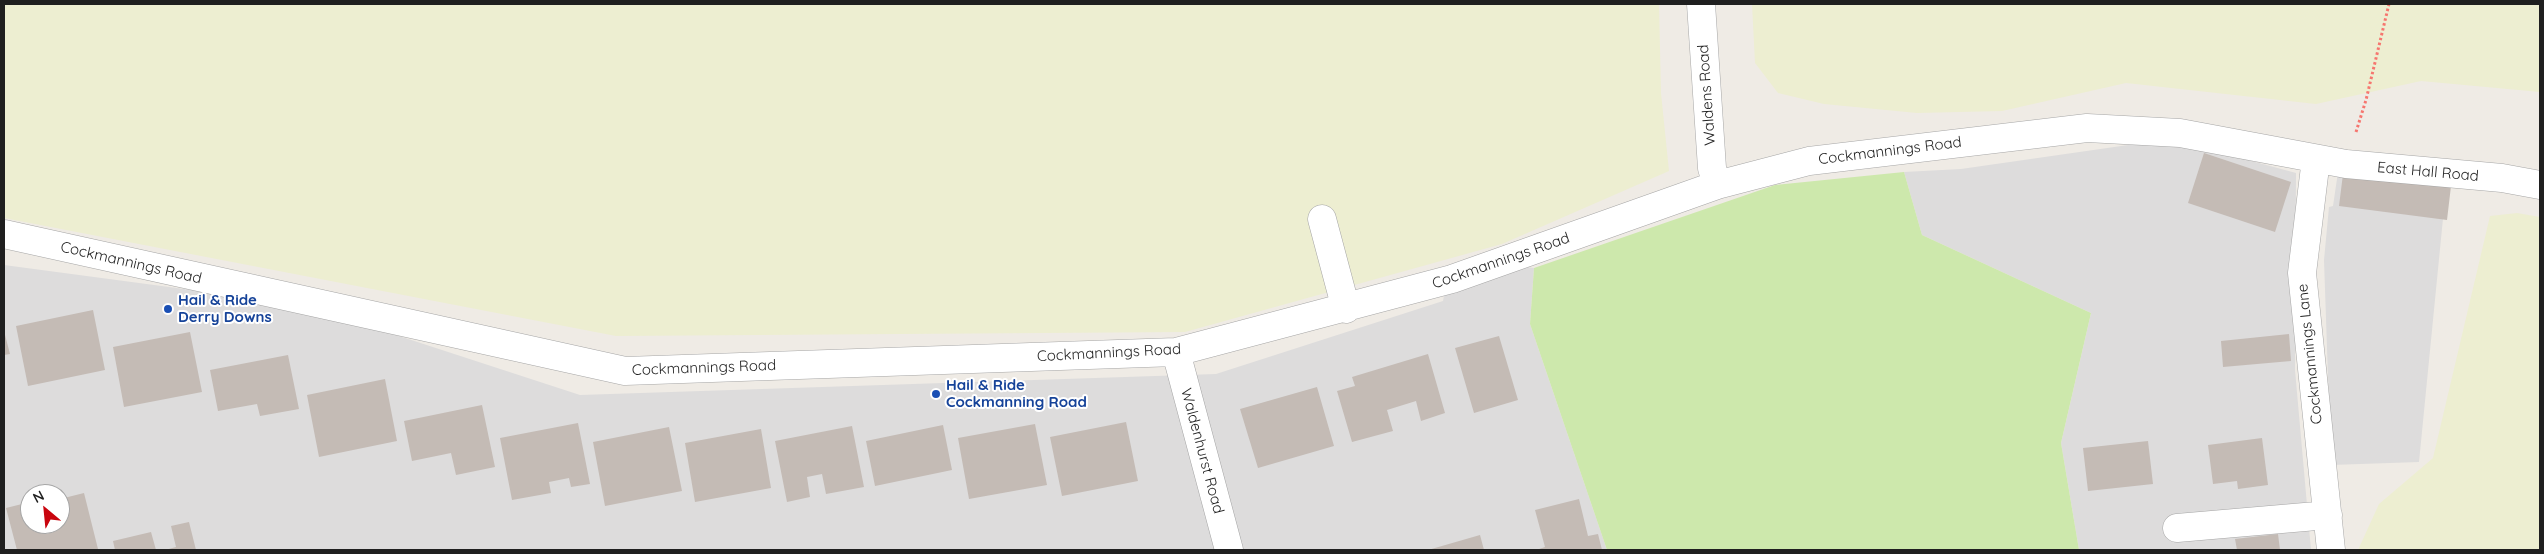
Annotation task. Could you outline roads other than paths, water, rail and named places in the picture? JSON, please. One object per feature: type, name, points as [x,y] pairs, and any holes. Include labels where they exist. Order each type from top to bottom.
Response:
[{"type":"street","name":"Waldens Road","points":[[1701,4],[1712,168],[1717,185]]},
{"type":"street","name":"Cockmannings Road","points":[[4,234],[625,371],[1176,352],[1346,309],[1452,279],[1717,185],[1810,161],[2087,128],[2180,133],[2316,158]]},
{"type":"street","name":"East Hall Road","points":[[2316,158],[2346,164],[2502,178],[2540,185]]},
{"type":"street","name":"Cockmannings Lane","points":[[2316,158],[2302,274],[2331,550]]},
{"type":"street","points":[[1322,219],[1346,309]]},
{"type":"street","name":"Waldenhurst Road","points":[[1176,352],[1229,550]]},
{"type":"street","points":[[2177,528],[2328,515]]},
{"type":"place","name":"Hail & Ride Derry Downs","points":[[168,309]]},
{"type":"place","name":"Hail & Ride Cockmanning Road","points":[[936,394]]}]
